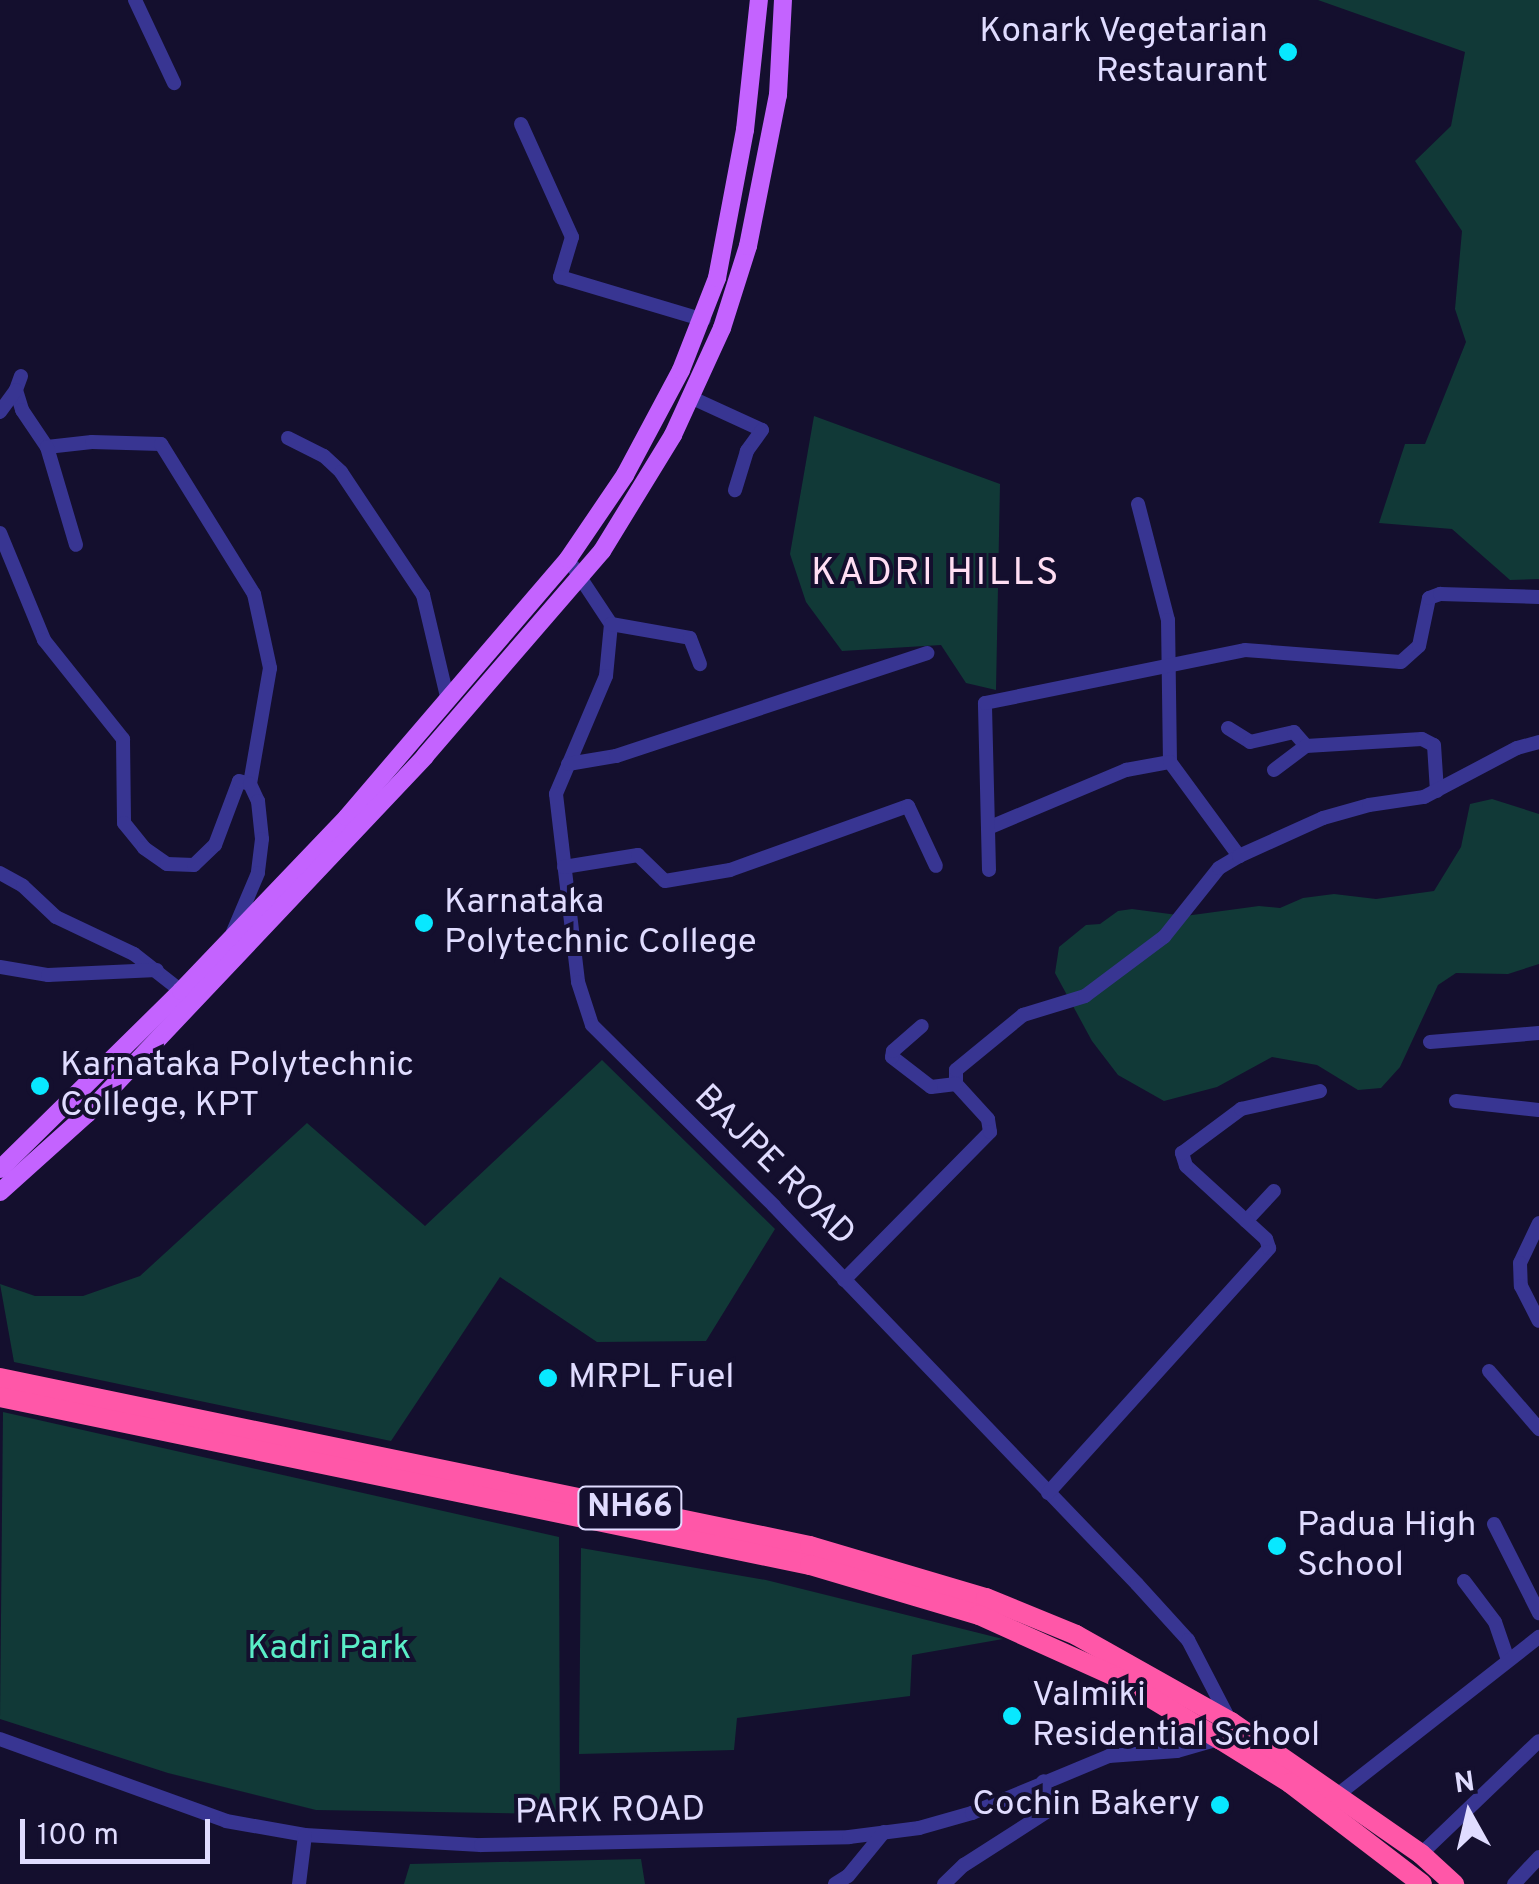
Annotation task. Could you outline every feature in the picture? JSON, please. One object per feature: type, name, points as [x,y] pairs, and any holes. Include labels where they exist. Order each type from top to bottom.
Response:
[{"type":"highway","name":"NH66","points":[[0,1378],[810,1546],[916,1574],[1076,1635],[1336,1796],[1421,1854],[1454,1884]]},
{"type":"highway","name":"NH66","points":[[0,1397],[810,1565],[980,1615],[1226,1731],[1422,1884]]},
{"type":"main road","points":[[0,1192],[87,1114],[448,701],[568,558],[625,475],[704,320],[736,184],[760,0]]},
{"type":"main road","points":[[0,1169],[425,756],[582,579],[674,435],[722,328],[748,246],[778,95],[783,0]]},
{"type":"street","points":[[135,0],[174,83]]},
{"type":"street","points":[[521,124],[572,236],[560,277],[704,320]]},
{"type":"street","points":[[0,412],[18,383],[22,410],[47,447],[76,545]]},
{"type":"street","points":[[690,397],[762,430],[748,451],[735,490]]},
{"type":"street","points":[[288,438],[324,456],[341,472],[423,596],[448,701]]},
{"type":"street","points":[[47,447],[92,442],[161,444],[254,594],[270,668],[250,784],[258,801],[262,839],[258,873],[225,954]]},
{"type":"street","points":[[1138,504],[1168,620],[1170,762],[1238,856]]},
{"type":"street","points":[[0,534],[44,640],[124,739],[124,823],[144,848],[167,864],[194,865],[215,846],[239,781],[250,784]]},
{"type":"street","points":[[568,558],[611,624],[690,638],[700,664]]},
{"type":"street","points":[[989,870],[985,703],[1170,662],[1245,650],[1401,662],[1419,646],[1429,598],[1440,594],[1539,597]]},
{"type":"street","name":"BAJPE ROAD","points":[[611,624],[606,676],[556,794],[578,982],[592,1025],[844,1280],[1188,1640],[1226,1731]]},
{"type":"street","points":[[568,764],[616,756],[927,653]]},
{"type":"street","points":[[1228,728],[1243,741],[1258,742],[1294,732],[1306,746]]},
{"type":"street","points":[[1274,770],[1306,746],[1430,740],[1438,791]]},
{"type":"street","points":[[844,1280],[990,1132],[988,1120],[956,1084],[956,1070],[1023,1016],[1086,996],[1164,937],[1220,868],[1238,856],[1323,818],[1438,791],[1517,748],[1539,742]]},
{"type":"street","points":[[988,828],[1126,770],[1170,762]]},
{"type":"street","points":[[564,867],[638,856],[665,882],[730,870],[908,806],[936,866]]},
{"type":"street","points":[[0,873],[23,886],[56,917],[134,954],[181,991]]},
{"type":"street","points":[[0,966],[48,974],[158,970]]},
{"type":"street","points":[[922,1026],[893,1051],[892,1057],[931,1088],[956,1084]]},
{"type":"street","points":[[1430,1042],[1539,1033]]},
{"type":"street","points":[[1048,1492],[1269,1248],[1266,1239],[1186,1166],[1182,1154],[1241,1109],[1320,1091]]},
{"type":"street","points":[[1456,1101],[1539,1110]]},
{"type":"street","points":[[1246,1220],[1274,1191]]},
{"type":"street","points":[[1539,1223],[1520,1263],[1521,1286],[1539,1321]]},
{"type":"street","points":[[1488,1371],[1539,1429]]},
{"type":"street","points":[[1494,1524],[1539,1613]]},
{"type":"street","points":[[1464,1582],[1495,1622],[1508,1660]]},
{"type":"street","points":[[1336,1796],[1539,1637]]},
{"type":"street","name":"PARK ROAD","points":[[0,1739],[226,1821],[305,1835],[481,1845],[884,1832],[972,1813],[1110,1756],[1177,1751],[1226,1731]]},
{"type":"street","points":[[1421,1854],[1539,1740]]},
{"type":"street","points":[[944,1884],[964,1865],[1048,1811],[1043,1781]]},
{"type":"street","points":[[835,1884],[848,1876],[884,1832]]},
{"type":"street","points":[[299,1884],[305,1835]]},
{"type":"street","points":[[1514,1884],[1539,1856]]},
{"type":"green space","points":[[1318,0],[1539,0],[1539,579],[1510,580],[1452,529],[1379,523],[1405,444],[1425,444],[1466,342],[1455,309],[1462,231],[1415,161],[1451,126],[1465,52]]},
{"type":"green space","points":[[814,416],[1000,484],[996,690],[966,683],[941,645],[842,651],[806,602],[790,554]]},
{"type":"green space","points":[[1492,799],[1539,814],[1539,964],[1508,974],[1456,973],[1438,985],[1400,1067],[1381,1088],[1358,1090],[1317,1065],[1272,1057],[1217,1087],[1164,1101],[1118,1075],[1092,1041],[1055,973],[1059,947],[1086,925],[1100,924],[1118,911],[1132,909],[1185,916],[1259,906],[1280,908],[1303,898],[1334,894],[1376,899],[1434,891],[1461,847],[1470,804]]},
{"type":"green space","points":[[602,1060],[775,1229],[706,1341],[597,1342],[500,1277],[391,1441],[14,1362],[0,1284],[35,1296],[83,1296],[140,1276],[307,1123],[425,1226]]},
{"type":"green space","name":"Kadri Park","points":[[3,1412],[559,1537],[560,1814],[316,1810],[168,1773],[0,1719]]},
{"type":"green space","points":[[581,1548],[766,1580],[1003,1639],[912,1655],[910,1696],[737,1718],[734,1750],[579,1754]]},
{"type":"green space","points":[[641,1859],[645,1884],[404,1884],[410,1864]]},
{"type":"place","name":"Konark Vegetarian Restaurant","points":[[1288,52]]},
{"type":"place","name":"Karnataka Polytechnic College","points":[[424,923]]},
{"type":"place","name":"Karnataka Polytechnic College, KPT","points":[[40,1086]]},
{"type":"place","name":"MRPL Fuel","points":[[548,1378]]},
{"type":"place","name":"Padua High School","points":[[1277,1546]]},
{"type":"place","name":"Valmiki Residential School","points":[[1012,1716]]},
{"type":"place","name":"Cochin Bakery","points":[[1220,1805]]},
{"type":"district","name":"KADRI HILLS","points":[[936,575]]}]
